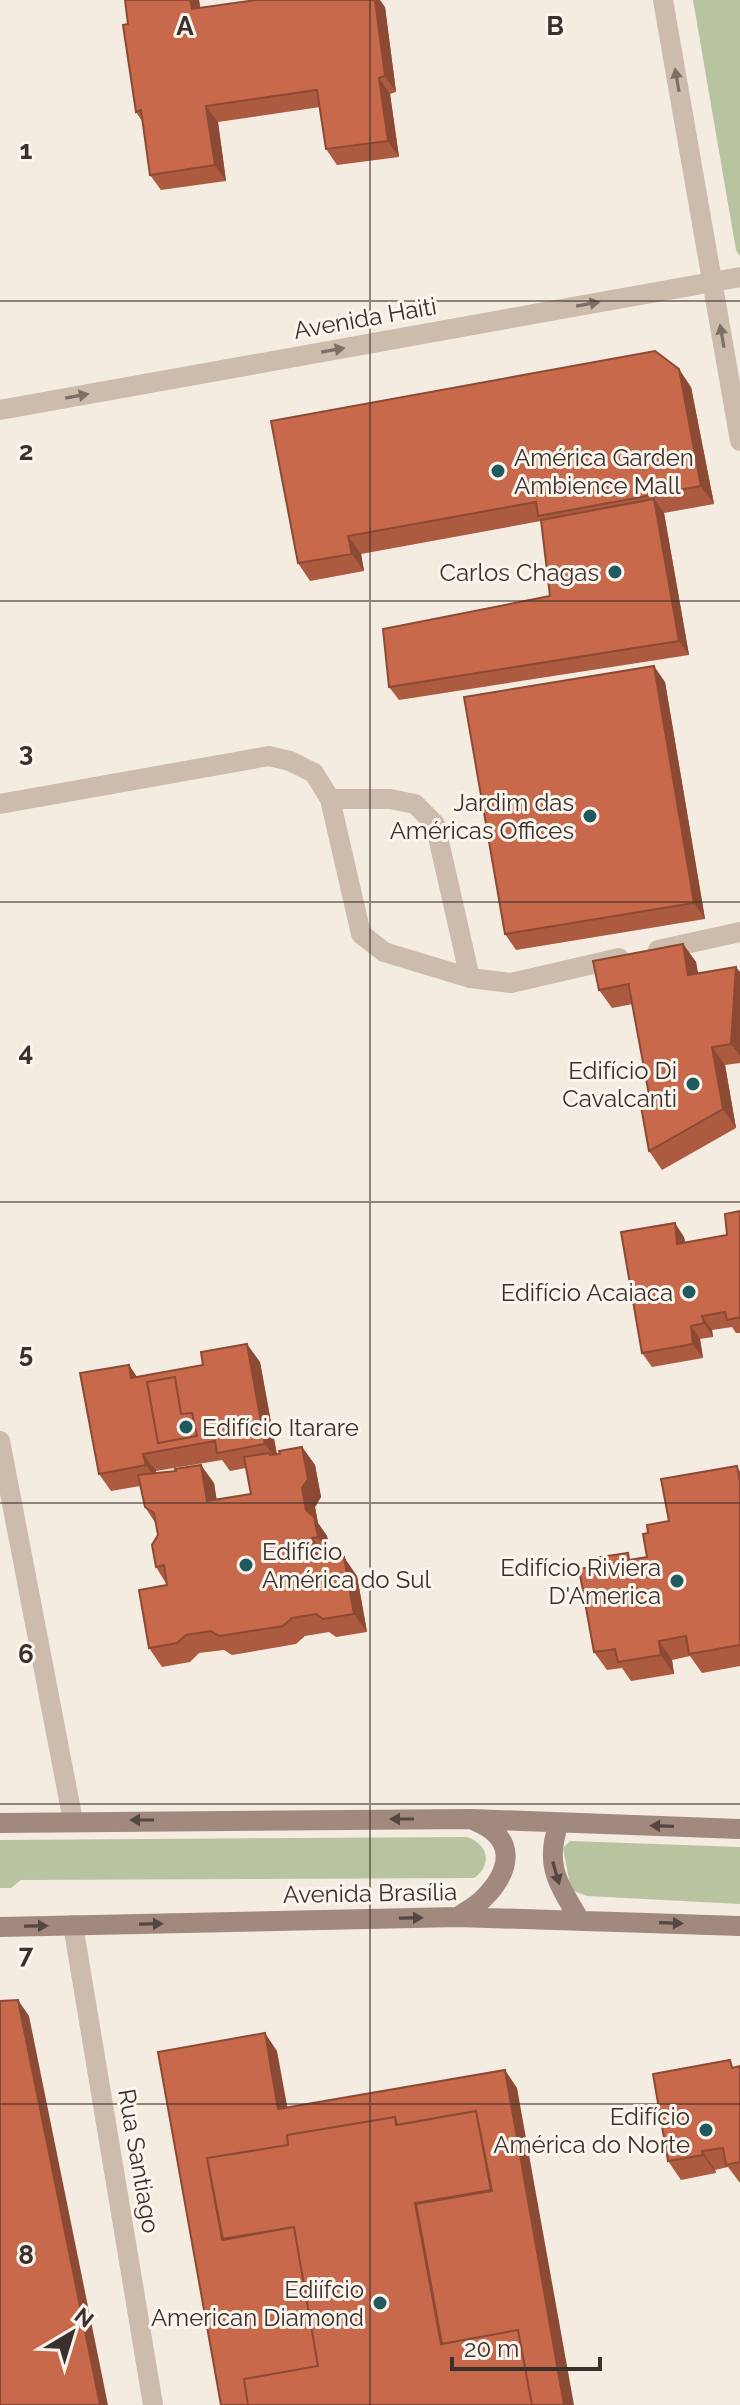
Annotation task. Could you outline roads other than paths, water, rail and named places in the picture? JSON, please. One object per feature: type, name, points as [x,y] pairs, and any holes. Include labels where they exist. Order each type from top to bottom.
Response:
[{"type":"street","points":[[663,0],[740,441]]},
{"type":"street","name":"Avenida Haiti","points":[[0,410],[740,277]]},
{"type":"street","points":[[0,804],[269,756],[290,761],[314,773],[330,799],[361,934],[384,952],[470,978],[511,983],[740,932]]},
{"type":"street","points":[[330,799],[390,799],[415,804],[435,824],[470,978]]},
{"type":"street","points":[[0,1441],[73,1821]]},
{"type":"street","points":[[458,1917],[482,1901],[502,1875],[506,1861],[504,1845],[491,1828],[471,1819]]},
{"type":"street","points":[[0,1823],[471,1819],[740,1829]]},
{"type":"street","points":[[559,1823],[552,1844],[553,1864],[560,1886],[579,1919]]},
{"type":"street","name":"Avenida Brasília","points":[[0,1927],[458,1917],[740,1926]]},
{"type":"street","name":"Rua Santiago","points":[[73,1925],[153,2405]]},
{"type":"place","name":"América Garden Ambience Mall","points":[[498,471]]},
{"type":"place","name":"Carlos Chagas","points":[[615,572]]},
{"type":"place","name":"Jardim das Américas Offices","points":[[590,816]]},
{"type":"place","name":"Edifício Di Cavalcanti","points":[[693,1084]]},
{"type":"place","name":"Edifício Acaiaca","points":[[689,1292]]},
{"type":"place","name":"Edifício Itarare","points":[[186,1427]]},
{"type":"place","name":"Edifício América do Sul","points":[[246,1565]]},
{"type":"place","name":"Edifício Riviera D'America","points":[[677,1581]]},
{"type":"place","name":"Edifício América do Norte","points":[[706,2130]]},
{"type":"place","name":"Ediífcio American Diamond","points":[[380,2303]]}]
